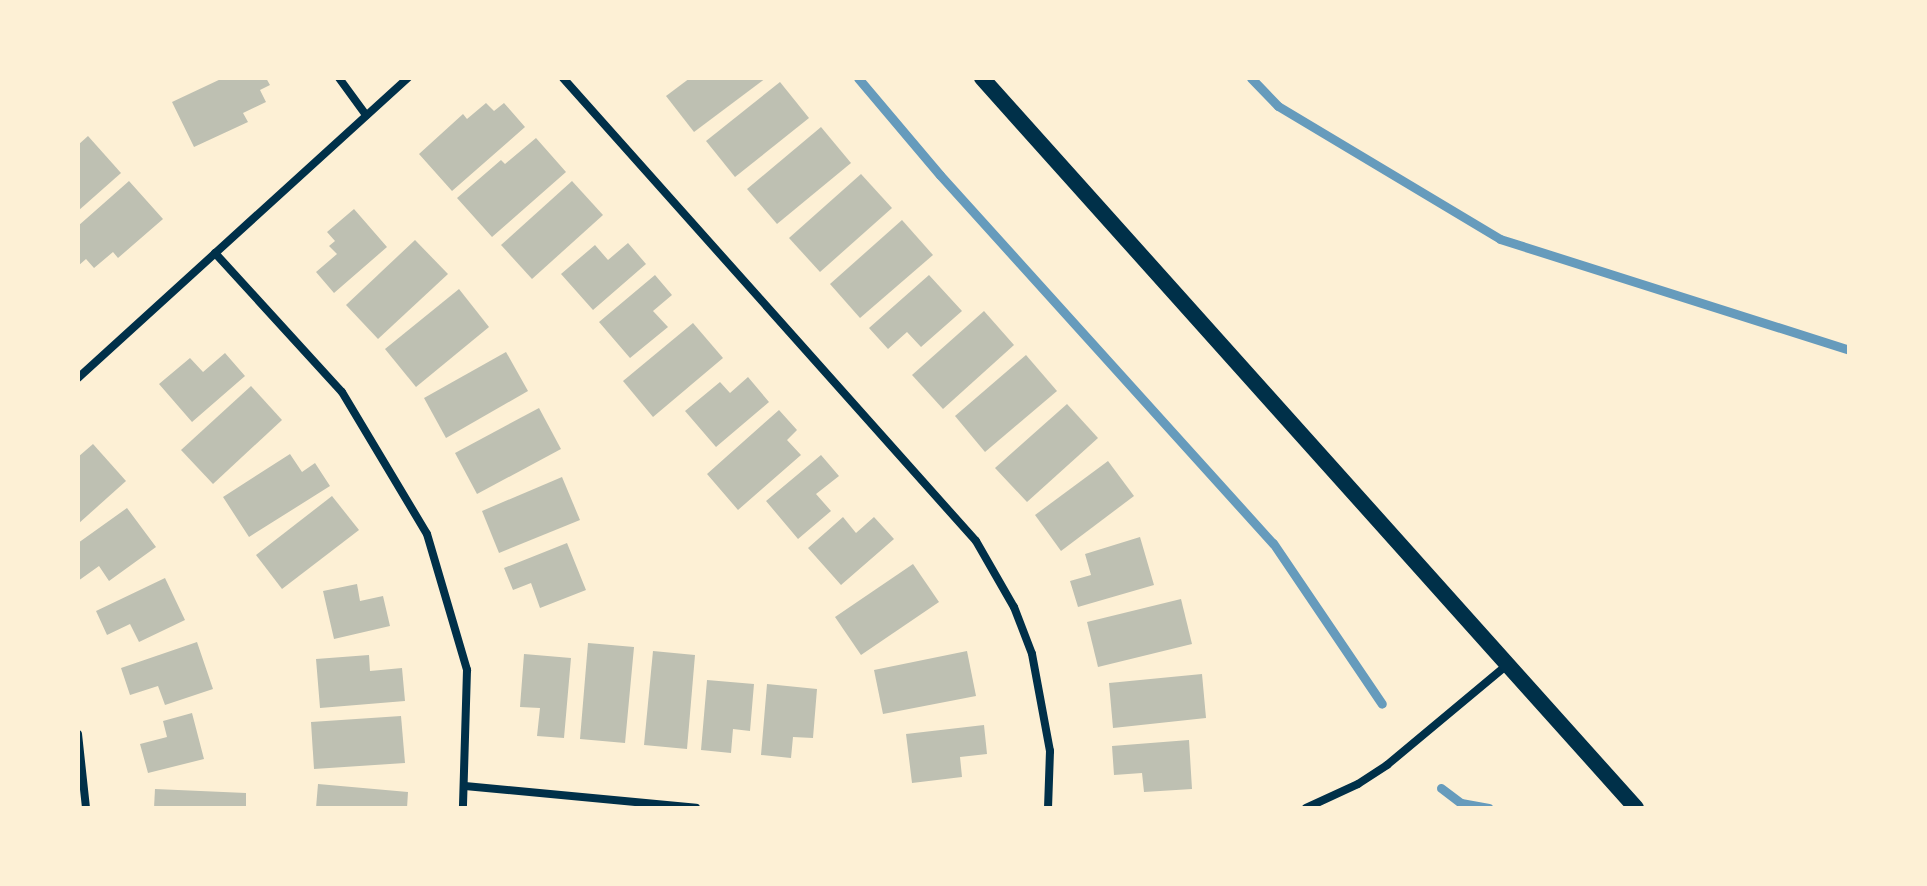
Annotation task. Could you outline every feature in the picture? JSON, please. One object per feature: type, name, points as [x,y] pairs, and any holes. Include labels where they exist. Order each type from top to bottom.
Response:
[{"type":"main road","points":[[982,78],[1636,808]]},
{"type":"street","points":[[339,78],[366,115]]},
{"type":"street","points":[[80,373],[408,78]]},
{"type":"street","points":[[563,78],[976,541],[1014,607],[1032,654],[1050,751],[1048,808]]},
{"type":"street","points":[[215,253],[342,392],[427,534],[467,670],[463,808]]},
{"type":"street","points":[[1306,808],[1317,806],[1387,765],[1507,665]]},
{"type":"street","points":[[78,734],[86,808]]},
{"type":"street","points":[[465,786],[696,808]]},
{"type":"building","points":[[223,78],[266,78],[270,85],[260,90],[266,102],[243,113],[248,122],[194,147],[172,102]]},
{"type":"building","points":[[690,78],[766,78],[694,132],[666,96]]},
{"type":"building","points":[[780,82],[809,118],[735,177],[706,141]]},
{"type":"building","points":[[486,103],[494,111],[504,103],[525,127],[452,191],[419,154],[463,114],[467,119]]},
{"type":"building","points":[[821,127],[851,163],[777,224],[747,189]]},
{"type":"building","points":[[88,136],[121,173],[78,211],[78,145]]},
{"type":"building","points":[[536,138],[566,172],[492,237],[457,198],[501,160],[505,164]]},
{"type":"building","points":[[861,174],[892,208],[820,272],[789,238]]},
{"type":"building","points":[[129,181],[163,219],[118,258],[113,252],[94,268],[86,259],[78,266],[78,226]]},
{"type":"building","points":[[572,181],[603,215],[532,279],[501,245]]},
{"type":"building","points":[[354,209],[387,247],[334,293],[316,272],[337,254],[329,246],[335,241],[327,232]]},
{"type":"building","points":[[902,220],[933,255],[860,318],[830,284]]},
{"type":"building","points":[[415,240],[448,274],[378,339],[346,305]]},
{"type":"building","points":[[628,243],[646,264],[593,310],[561,274],[595,245],[608,260]]},
{"type":"building","points":[[655,275],[672,295],[653,311],[668,327],[630,358],[599,322]]},
{"type":"building","points":[[929,275],[962,311],[921,347],[907,332],[888,349],[869,328]]},
{"type":"building","points":[[459,289],[489,327],[416,387],[385,349]]},
{"type":"building","points":[[984,311],[1014,345],[943,409],[912,375]]},
{"type":"building","points":[[693,323],[723,358],[653,417],[623,381]]},
{"type":"building","points":[[506,352],[528,391],[446,438],[424,398]]},
{"type":"building","points":[[225,353],[245,376],[192,422],[159,384],[190,358],[203,372]]},
{"type":"building","points":[[1026,355],[1057,391],[985,452],[955,416]]},
{"type":"building","points":[[748,377],[769,402],[716,447],[685,411],[720,382],[730,393]]},
{"type":"building","points":[[251,386],[282,420],[213,484],[181,450]]},
{"type":"building","points":[[1067,404],[1098,438],[1027,502],[995,468]]},
{"type":"building","points":[[539,408],[561,449],[477,494],[455,453]]},
{"type":"building","points":[[779,410],[797,430],[787,440],[801,455],[738,510],[707,474]]},
{"type":"building","points":[[93,444],[126,481],[78,524],[78,457]]},
{"type":"building","points":[[290,454],[302,472],[315,463],[330,486],[249,537],[223,497]]},
{"type":"building","points":[[821,455],[839,476],[816,494],[831,511],[798,539],[766,501]]},
{"type":"building","points":[[1108,461],[1134,496],[1061,551],[1035,515]]},
{"type":"building","points":[[562,477],[580,520],[499,553],[482,511]]},
{"type":"building","points":[[332,496],[359,530],[282,589],[256,555]]},
{"type":"building","points":[[127,508],[156,547],[109,581],[99,566],[78,581],[78,543]]},
{"type":"building","points":[[843,517],[856,533],[874,517],[894,539],[841,585],[808,548]]},
{"type":"building","points":[[1140,537],[1154,585],[1078,607],[1070,581],[1091,575],[1085,554]]},
{"type":"building","points":[[567,543],[586,590],[540,608],[531,583],[513,590],[504,568]]},
{"type":"building","points":[[913,564],[939,602],[861,655],[835,617]]},
{"type":"building","points":[[165,578],[185,620],[139,642],[130,624],[107,635],[96,611]]},
{"type":"building","points":[[357,584],[360,601],[383,596],[390,626],[334,639],[323,591]]},
{"type":"building","points":[[1181,599],[1192,644],[1098,667],[1087,622]]},
{"type":"building","points":[[197,642],[213,689],[165,705],[158,686],[130,695],[121,668]]},
{"type":"building","points":[[588,643],[634,647],[625,743],[580,739]]},
{"type":"building","points":[[653,651],[695,655],[687,749],[644,745]]},
{"type":"building","points":[[967,651],[976,696],[883,714],[874,670]]},
{"type":"building","points":[[524,654],[571,658],[564,738],[537,736],[540,708],[520,707]]},
{"type":"building","points":[[369,655],[370,671],[402,668],[405,701],[320,708],[316,659]]},
{"type":"building","points":[[1202,674],[1206,718],[1113,728],[1109,683]]},
{"type":"building","points":[[707,680],[754,684],[750,731],[733,729],[731,753],[701,750]]},
{"type":"building","points":[[767,684],[817,689],[813,738],[793,737],[791,758],[761,755]]},
{"type":"building","points":[[192,713],[204,759],[148,773],[140,744],[167,737],[163,721]]},
{"type":"building","points":[[401,716],[405,763],[314,769],[311,722]]},
{"type":"building","points":[[984,725],[987,754],[960,757],[962,777],[912,783],[906,734]]},
{"type":"building","points":[[1189,740],[1192,789],[1144,792],[1142,773],[1114,775],[1112,746]]},
{"type":"building","points":[[318,784],[408,792],[407,808],[316,808]]},
{"type":"building","points":[[155,789],[246,793],[246,808],[154,808]]},
{"type":"waterway","points":[[858,78],[940,175],[1273,543],[1382,704]]},
{"type":"waterway","points":[[1251,78],[1278,106],[1500,239],[1849,350]]},
{"type":"waterway","points":[[1441,788],[1461,803],[1489,808]]}]
